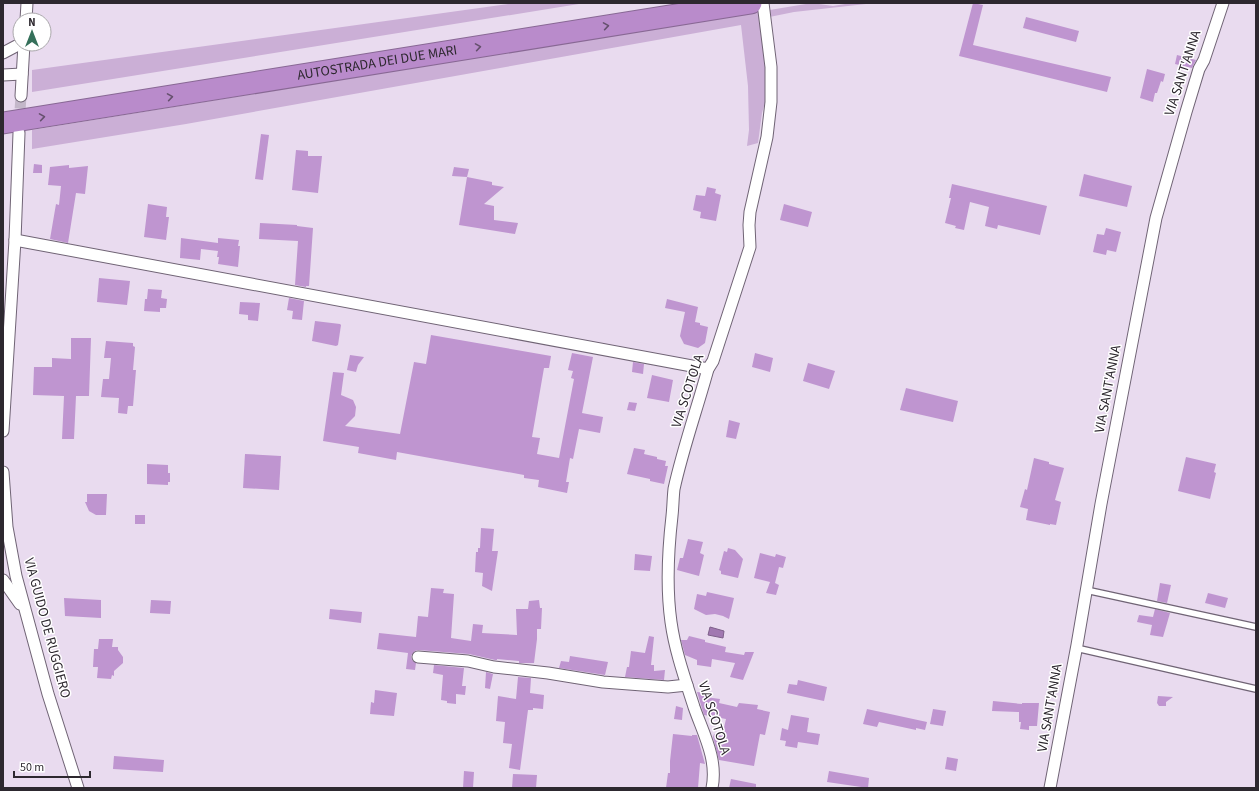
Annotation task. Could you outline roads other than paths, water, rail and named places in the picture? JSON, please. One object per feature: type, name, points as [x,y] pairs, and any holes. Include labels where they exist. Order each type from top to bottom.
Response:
[{"type":"highway","name":"AUTOSTRADA DEI DUE MARI","points":[[3,110],[665,3]]},
{"type":"highway","name":"AUTOSTRADA DEI DUE MARI","points":[[11,128],[751,3]]},
{"type":"street","name":"VIA SCOTOLA","points":[[712,788],[714,767],[711,749],[694,708],[679,658],[671,621],[667,574],[670,527],[674,490],[708,369],[713,361],[750,247],[750,212],[767,137],[771,102],[771,67],[763,3]]},
{"type":"street","name":"VIA SANT'ANNA","points":[[1050,788],[1101,504],[1156,218],[1188,105],[1223,3]]},
{"type":"street","points":[[3,53],[12,48]]},
{"type":"street","points":[[21,96],[23,52]]},
{"type":"street","points":[[3,75],[22,74]]},
{"type":"street","points":[[3,431],[15,240],[11,128]]},
{"type":"street","points":[[15,240],[708,369]]},
{"type":"street","name":"VIA GUIDO DE RUGGIERO","points":[[3,472],[5,537],[48,694],[78,788]]},
{"type":"street","points":[[3,580],[25,610]]},
{"type":"street","points":[[418,657],[468,661],[603,682],[668,687],[688,685]]},
{"type":"lane","points":[[1086,590],[1256,627]]},
{"type":"lane","points":[[1076,648],[1256,689]]},
{"type":"tunnel","points":[[19,125],[21,96]]}]
